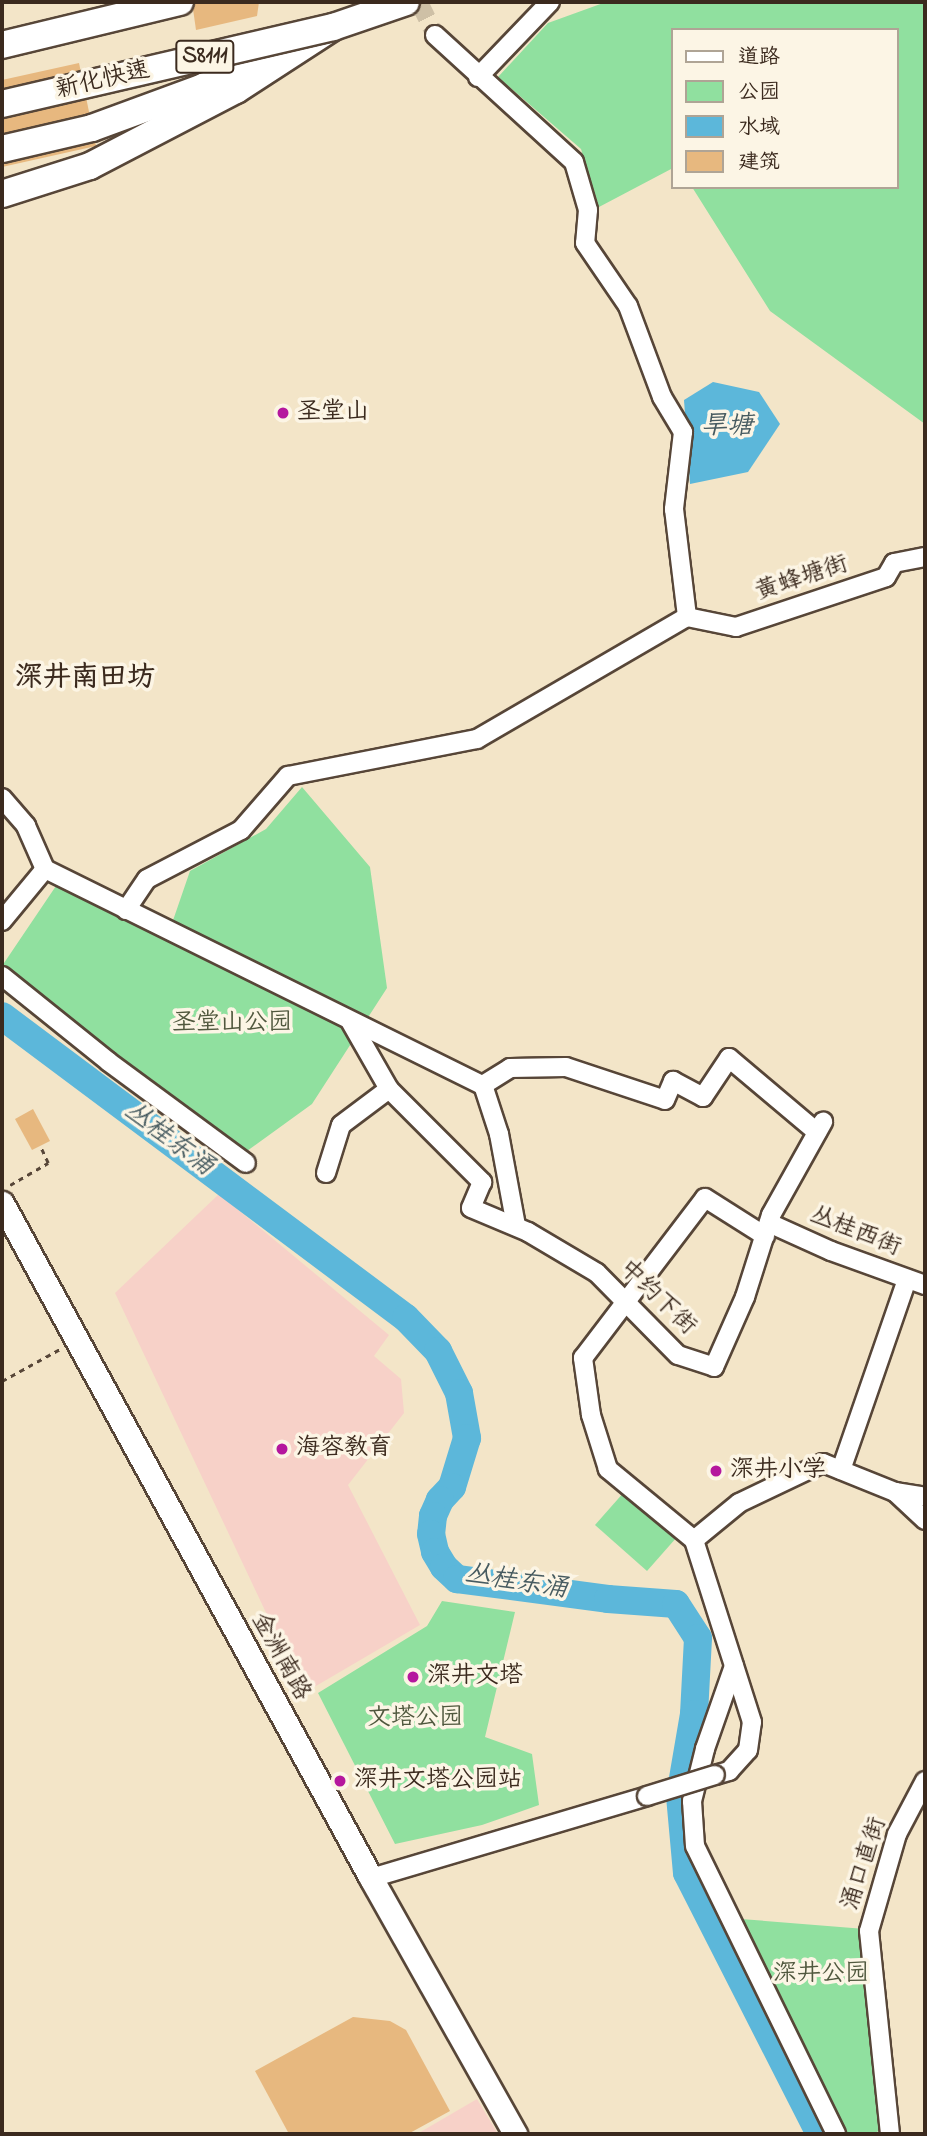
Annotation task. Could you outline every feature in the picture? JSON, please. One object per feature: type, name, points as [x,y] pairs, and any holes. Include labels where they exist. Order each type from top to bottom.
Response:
[{"type":"highway","name":"S8111","points":[[2,45],[180,2]]},
{"type":"highway","name":"新化快速","points":[[2,104],[333,27],[405,2]]},
{"type":"highway","points":[[2,194],[90,166],[110,156],[236,90],[333,27]]},
{"type":"highway","points":[[2,149],[92,128],[201,88],[294,36]]},
{"type":"main road","name":"金洲南路","points":[[2,1203],[371,1878],[515,2134]]},
{"type":"street","points":[[478,77],[550,2]]},
{"type":"street","points":[[126,909],[147,879],[241,830],[288,776],[477,739],[687,617],[674,509],[683,432],[662,397],[628,306],[585,243],[587,210],[574,162],[435,35]]},
{"type":"street","name":"黄蜂塘街","points":[[687,617],[736,627],[886,577],[894,564],[925,557]]},
{"type":"street","points":[[2,799],[26,826],[45,869],[482,1084],[499,1134],[516,1226]]},
{"type":"street","points":[[2,921],[45,869]]},
{"type":"street","points":[[2,976],[109,1062],[246,1163]]},
{"type":"street","points":[[326,1173],[341,1125],[389,1089],[350,1021]]},
{"type":"street","name":"中约下街","points":[[389,1089],[482,1182],[471,1208],[516,1226],[597,1273],[678,1355],[714,1367],[745,1297],[766,1230],[820,1127],[729,1058],[703,1097],[673,1081],[665,1100],[566,1067],[510,1068],[482,1084]]},
{"type":"street","name":"丛桂西街","points":[[625,1302],[705,1198],[766,1230],[925,1284]]},
{"type":"street","points":[[841,1470],[907,1279]]},
{"type":"street","points":[[371,1878],[715,1775],[740,1762],[752,1736],[752,1722],[694,1540],[608,1469],[591,1415],[583,1358],[625,1302]]},
{"type":"street","points":[[694,1540],[739,1503],[823,1463],[895,1492],[925,1497]]},
{"type":"street","points":[[895,1492],[925,1520]]},
{"type":"street","points":[[734,1666],[705,1749],[692,1801],[695,1846],[836,2134]]},
{"type":"street","name":"涌口直街","points":[[890,2134],[869,1931],[897,1834],[925,1781]]},
{"type":"path","points":[[2,1190],[48,1163],[40,1146]]},
{"type":"path","points":[[2,1381],[78,1339]]},
{"type":"shaded area","name":"海容教育","points":[[219,1194],[389,1335],[374,1356],[401,1379],[404,1413],[348,1485],[420,1625],[304,1693],[115,1293]]},
{"type":"shaded area","points":[[477,2099],[498,2134],[417,2134]]},
{"type":"green space","points":[[606,2],[925,2],[925,424],[770,311],[693,189],[899,189],[899,28],[671,28],[671,169],[599,207],[581,149],[498,77],[548,23]]},
{"type":"green space","name":"圣堂山公园","points":[[302,787],[370,867],[387,988],[312,1104],[229,1164],[2,988],[2,966],[58,883],[169,932],[190,871],[266,829]]},
{"type":"green space","points":[[625,1491],[677,1537],[647,1571],[595,1525]]},
{"type":"green space","name":"文塔公园","points":[[442,1601],[515,1612],[485,1737],[532,1754],[539,1805],[482,1825],[395,1844],[318,1693],[427,1626]]},
{"type":"green space","name":"深井公园","points":[[741,1919],[865,1929],[884,2128],[873,2134],[845,2134]]},
{"type":"water","name":"旱塘","points":[[713,382],[759,392],[780,424],[748,472],[690,484],[684,400]]},
{"type":"building","points":[[192,2],[259,2],[257,16],[196,30]]},
{"type":"building","points":[[79,63],[96,146],[2,167],[2,80]]},
{"type":"building","points":[[33,1109],[50,1141],[32,1150],[15,1119]]},
{"type":"building","name":"深井文塔","points":[[410,1668],[418,1669],[422,1677],[416,1685],[408,1684],[405,1676]]},
{"type":"building","points":[[353,2017],[390,2021],[406,2030],[450,2111],[408,2134],[289,2134],[255,2071]]},
{"type":"waterway","name":"丛桂东涌","points":[[2,1016],[406,1318],[438,1351],[459,1393],[467,1438],[452,1487],[440,1500],[433,1516],[431,1534],[435,1552],[444,1567],[457,1579],[608,1599],[676,1604],[698,1638],[694,1714],[680,1796],[687,1873],[820,2134]]},
{"type":"tunnel","points":[[419,2],[435,35]]},
{"type":"place","name":"圣堂山","points":[[283,413]]},
{"type":"place","name":"海容教育","points":[[282,1449]]},
{"type":"place","name":"深井小学","points":[[716,1471]]},
{"type":"place","name":"深井文塔","points":[[413,1677]]},
{"type":"place","name":"深井文塔公园站","points":[[340,1781]]},
{"type":"district","name":"深井南田坊","points":[[85,679]]}]
